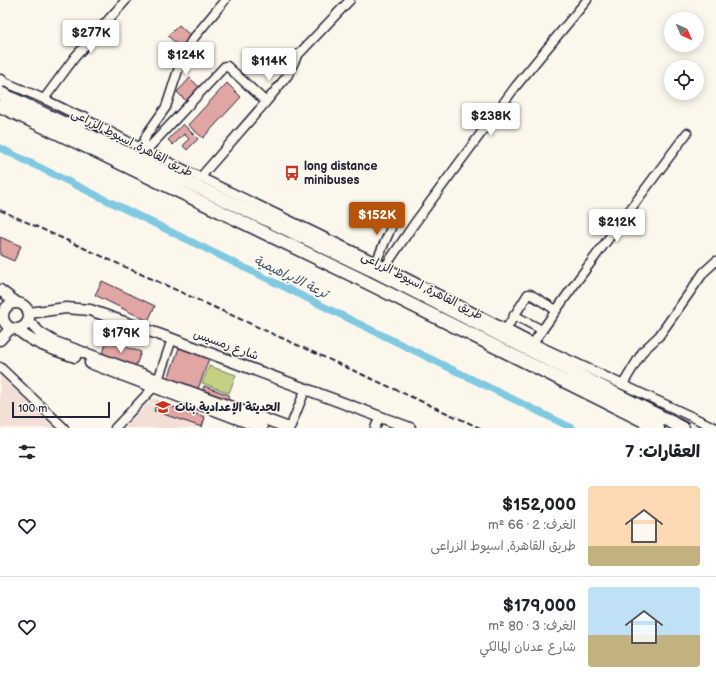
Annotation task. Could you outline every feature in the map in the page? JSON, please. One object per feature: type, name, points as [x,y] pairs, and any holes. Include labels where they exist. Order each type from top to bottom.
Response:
[{"type":"highway","name":"طريق القاهرة, اسيوط الزراعى","points":[[0,93],[77,130],[142,152],[197,181],[378,267],[683,428]]},
{"type":"highway","name":"طريق القاهرة, اسيوط الزراعى","points":[[0,106],[366,282],[658,428]]},
{"type":"highway","points":[[77,130],[84,118]]},
{"type":"highway","points":[[366,282],[378,267]]},
{"type":"highway","points":[[621,410],[627,399]]},
{"type":"main road","points":[[0,290],[17,303],[26,307],[29,317],[40,333],[54,342],[257,424],[290,428]]},
{"type":"main road","points":[[17,303],[6,307],[4,310],[1,319],[4,324],[45,347],[156,384]]},
{"type":"main road","name":"شارع رمسيس","points":[[29,317],[66,308],[82,308],[90,310],[306,388],[410,428]]},
{"type":"main road","points":[[0,340],[14,329],[24,327],[29,317]]},
{"type":"street","points":[[44,99],[76,57],[126,0]]},
{"type":"street","points":[[142,152],[147,134],[166,107],[183,55],[192,40],[225,0]]},
{"type":"street","points":[[197,181],[288,75],[297,56],[350,0]]},
{"type":"street","points":[[378,267],[414,224],[516,86],[587,0]]},
{"type":"street","points":[[142,152],[225,66],[227,66],[266,102]]},
{"type":"street","name":"طريق القاهرة, اسيوط الزراعى","points":[[0,81],[44,99],[84,118],[142,152]]},
{"type":"street","points":[[533,343],[577,280],[686,133]]},
{"type":"street","points":[[373,211],[389,221],[391,228],[378,267]]},
{"type":"street","points":[[623,384],[643,351],[664,330],[704,272],[716,261]]},
{"type":"street","name":"طريق القاهرة, اسيوط الزراعى","points":[[378,267],[533,343],[716,428]]},
{"type":"street","points":[[506,329],[529,293],[556,310]]},
{"type":"street","points":[[514,315],[542,330]]},
{"type":"street","points":[[116,428],[156,384],[172,339]]},
{"type":"street","points":[[0,367],[64,428]]},
{"type":"street","points":[[290,428],[306,388]]},
{"type":"street","points":[[375,428],[380,416]]},
{"type":"shaded area","points":[[0,375],[55,428],[0,428]]},
{"type":"shaded area","name":"الحديثة الإعدادية بنات","points":[[153,398],[207,415],[202,428],[124,428]]},
{"type":"green space","points":[[209,366],[236,375],[229,393],[202,383]]},
{"type":"building","points":[[179,25],[192,37],[182,49],[168,36]]},
{"type":"building","points":[[190,78],[200,88],[187,102],[177,92]]},
{"type":"building","points":[[227,83],[241,97],[203,138],[188,125]]},
{"type":"building","points":[[183,124],[198,139],[187,150],[183,146],[189,139],[184,134],[173,145],[168,140]]},
{"type":"building","points":[[0,237],[21,246],[14,261],[0,255]]},
{"type":"building","points":[[102,281],[155,306],[148,321],[95,295]]},
{"type":"building","points":[[107,341],[141,352],[135,368],[102,356]]},
{"type":"building","points":[[180,345],[210,356],[198,389],[168,379]]},
{"type":"building","points":[[204,386],[229,395],[227,400],[202,392]]},
{"type":"building","points":[[157,402],[205,417],[202,427],[154,411]]},
{"type":"waterway","name":"ترعة الابراهيمية","points":[[0,148],[572,428]]},
{"type":"railway","points":[[0,210],[480,428]]},
{"type":"place","name":"long distance minibuses","points":[[292,173]]},
{"type":"place","name":"الحديثة الإعدادية بنات","points":[[163,407]]}]
